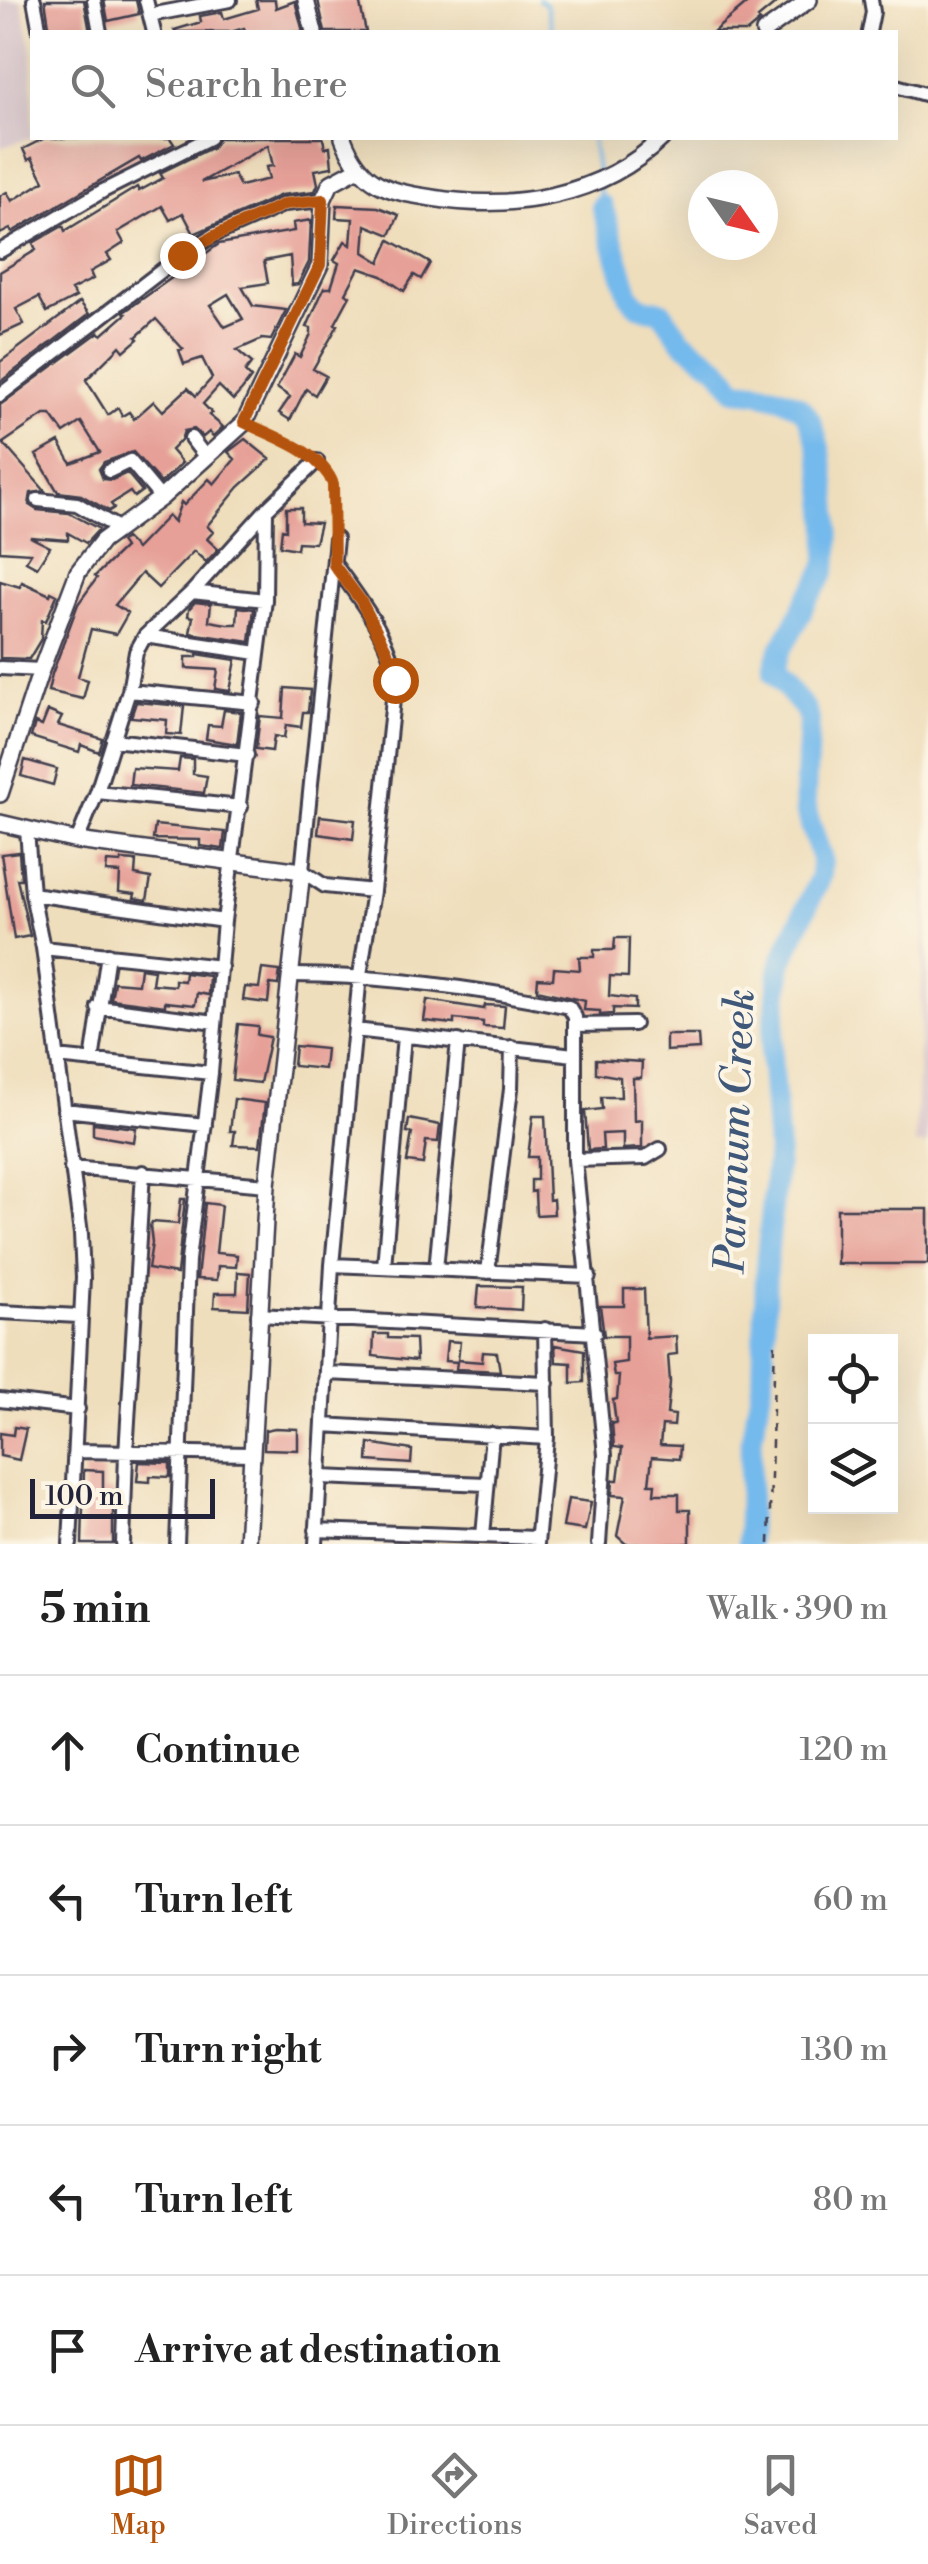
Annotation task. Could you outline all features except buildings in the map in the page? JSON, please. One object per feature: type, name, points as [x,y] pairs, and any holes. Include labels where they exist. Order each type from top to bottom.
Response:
[{"type":"street","points":[[34,0],[40,30]]},
{"type":"street","points":[[94,0],[100,30]]},
{"type":"street","points":[[148,7],[230,0]]},
{"type":"street","points":[[306,0],[314,30]]},
{"type":"street","points":[[767,30],[809,0]]},
{"type":"street","points":[[869,30],[872,0]]},
{"type":"street","points":[[898,87],[928,95]]},
{"type":"street","points":[[0,251],[103,191],[205,140]]},
{"type":"street","points":[[344,140],[359,168],[376,184],[390,191],[471,204],[528,201],[584,186],[640,158],[660,140]]},
{"type":"street","points":[[0,794],[40,670],[78,572],[102,541],[160,498],[244,422],[320,265],[323,200],[331,183],[359,168]]},
{"type":"street","points":[[0,395],[198,245],[285,204],[323,200]]},
{"type":"street","points":[[190,438],[204,455]]},
{"type":"street","points":[[109,470],[130,461],[160,498]]},
{"type":"street","points":[[77,841],[97,792],[129,691],[136,652],[145,636],[317,461]]},
{"type":"street","points":[[38,500],[77,504],[118,528]]},
{"type":"street","points":[[176,1544],[188,1260],[211,1073],[224,920],[265,600],[266,510]]},
{"type":"street","points":[[248,1544],[267,1184],[336,539]]},
{"type":"street","points":[[334,565],[361,601],[394,668],[332,1265],[316,1537],[483,1536],[537,1541],[548,1438],[544,1329]]},
{"type":"street","points":[[192,592],[265,600]]},
{"type":"street","points":[[145,636],[257,653]]},
{"type":"street","points":[[0,668],[40,670]]},
{"type":"street","points":[[129,691],[254,703]]},
{"type":"street","points":[[113,740],[247,755]]},
{"type":"street","points":[[97,792],[240,807]]},
{"type":"street","points":[[0,823],[77,841],[302,871],[325,886],[373,891]]},
{"type":"street","points":[[27,830],[32,894],[43,948],[81,1234],[83,1278],[70,1544]]},
{"type":"street","points":[[32,894],[224,920]]},
{"type":"street","points":[[43,948],[221,967]]},
{"type":"street","points":[[92,1061],[108,954]]},
{"type":"street","points":[[292,975],[360,976],[569,1007],[575,1017],[575,1160],[605,1456],[598,1544]]},
{"type":"street","points":[[98,1007],[215,1022]]},
{"type":"street","points":[[575,1025],[634,1024]]},
{"type":"street","points":[[355,1030],[574,1055]]},
{"type":"street","points":[[384,1266],[404,1036]]},
{"type":"street","points":[[436,1269],[458,1041]]},
{"type":"street","points":[[488,1272],[511,1089],[512,1047]]},
{"type":"street","points":[[57,1057],[211,1073]]},
{"type":"street","points":[[64,1110],[205,1125]]},
{"type":"street","points":[[575,1160],[645,1158],[660,1148]]},
{"type":"street","points":[[71,1168],[267,1184]]},
{"type":"street","points":[[123,1544],[143,1172]]},
{"type":"street","points":[[332,1265],[588,1276]]},
{"type":"street","points":[[0,1312],[79,1316]]},
{"type":"street","points":[[258,1315],[595,1333]]},
{"type":"street","points":[[326,1374],[547,1383]]},
{"type":"street","points":[[0,1400],[78,1409]]},
{"type":"street","points":[[323,1425],[548,1438]]},
{"type":"street","points":[[483,1536],[492,1434]]},
{"type":"street","points":[[76,1451],[252,1454]]},
{"type":"street","points":[[321,1477],[486,1484]]},
{"type":"path","points":[[244,422],[317,461],[330,475],[336,539]]},
{"type":"path","points":[[769,1544],[775,1340]]},
{"type":"shaded area","points":[[0,0],[21,0],[30,43],[30,138],[0,148]]},
{"type":"shaded area","points":[[928,840],[928,1144],[915,1145]]},
{"type":"waterway","points":[[539,0],[546,4],[552,30]]},
{"type":"waterway","points":[[592,140],[598,177]]},
{"type":"waterway","points":[[599,187],[602,206]]},
{"type":"waterway","name":"Paranum Creek","points":[[602,206],[632,299],[643,308],[661,311],[682,341],[719,368],[736,390],[780,398],[802,409],[816,438],[825,484],[829,531],[826,565],[780,651],[774,673],[805,709],[809,720],[805,796],[822,859],[821,876],[781,963],[771,1054],[778,1150],[766,1268],[763,1379],[751,1441],[748,1544]]},
{"type":"route","points":[[182,255],[285,204],[323,200],[320,265],[244,422],[307,454],[330,475],[336,539],[334,565],[361,601],[387,651],[395,680]]}]
